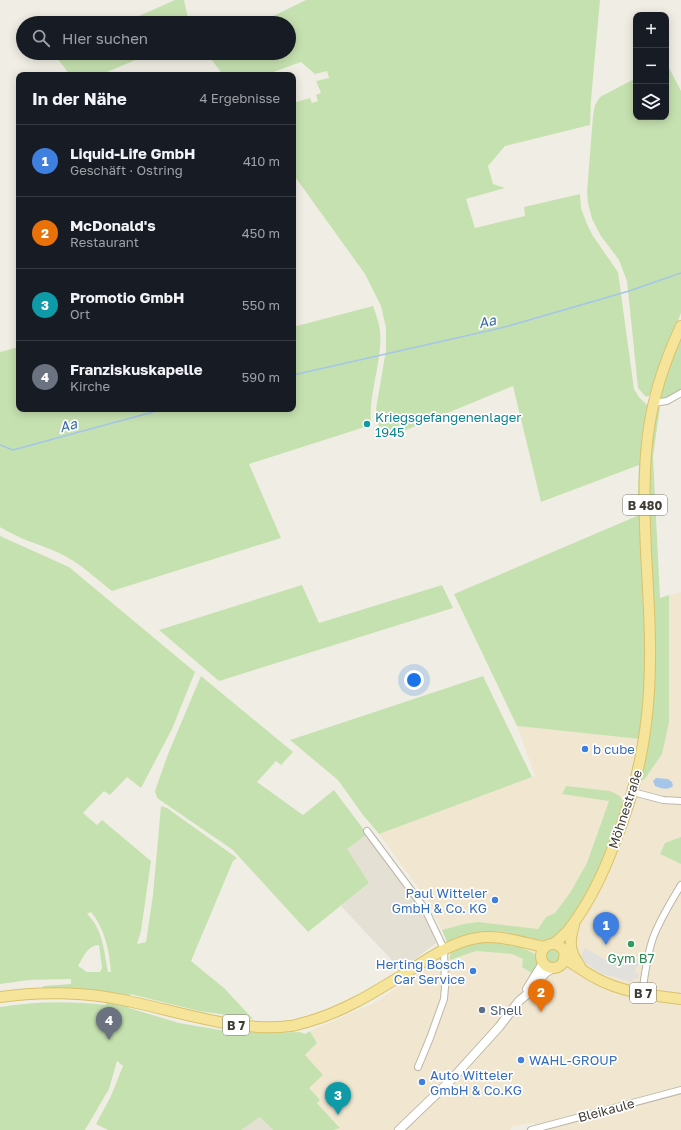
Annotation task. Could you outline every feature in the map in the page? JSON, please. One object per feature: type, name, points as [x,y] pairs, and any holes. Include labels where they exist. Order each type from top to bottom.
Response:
[{"type":"main road","name":"B 480","points":[[654,403],[663,370],[681,326]]},
{"type":"main road","name":"Möhnestraße","points":[[576,920],[611,853],[633,792],[641,757],[650,690],[645,489],[646,453],[654,403]]},
{"type":"main road","name":"B 480","points":[[552,953],[576,920]]},
{"type":"main road","points":[[576,920],[571,937],[571,948],[574,957],[585,972]]},
{"type":"main road","name":"B 7","points":[[0,997],[45,994],[96,996],[122,1000],[239,1025],[263,1027],[290,1026],[318,1018],[348,1006],[366,997],[444,949],[469,940],[484,937],[504,938],[552,953],[606,983],[625,990],[681,999]]},
{"type":"main road","points":[[552,953],[562,962],[555,968]]},
{"type":"main road","name":"B 7","points":[[552,953],[547,966],[573,971],[593,981],[606,983]]},
{"type":"street","points":[[654,403],[667,400],[681,393]]},
{"type":"street","points":[[633,792],[663,800],[681,801]]},
{"type":"street","points":[[367,831],[425,909],[444,949],[444,999],[418,1067]]},
{"type":"street","points":[[642,993],[652,940],[658,925],[681,886]]},
{"type":"street","points":[[399,1130],[451,1080],[500,1025],[519,1002],[552,953]]},
{"type":"street","points":[[519,1002],[531,991],[545,973],[555,968]]},
{"type":"street","name":"Bleikaule","points":[[533,1130],[681,1090]]},
{"type":"shaded area","points":[[681,592],[681,1130],[539,1130],[533,1123],[513,1126],[510,1130],[333,1130],[340,1127],[317,1103],[319,1100],[309,1088],[305,1055],[317,1043],[310,1031],[376,1002],[450,951],[427,900],[379,834],[535,776],[517,726],[640,739],[632,776],[644,779],[662,752],[665,737],[669,670],[669,595]]},
{"type":"shaded area","points":[[367,834],[420,908],[432,930],[436,943],[401,970],[341,906],[369,883],[346,849]]},
{"type":"shaded area","points":[[585,948],[611,963],[616,954],[641,960],[640,964],[636,968],[635,973],[639,974],[637,979],[633,978],[632,982],[603,974],[579,959]]},
{"type":"shaded area","points":[[260,1117],[273,1130],[241,1130]]},
{"type":"green space","points":[[175,0],[184,0],[187,16],[139,16]]},
{"type":"green space","points":[[306,0],[600,0],[590,125],[505,146],[488,166],[493,184],[505,188],[466,199],[475,228],[525,216],[524,207],[580,194],[581,208],[587,224],[593,236],[618,272],[634,389],[639,397],[648,406],[646,691],[640,739],[517,726],[454,594],[637,516],[639,465],[541,502],[513,386],[384,439],[378,424],[376,409],[386,350],[386,328],[381,306],[365,274],[296,178],[296,102],[310,98],[312,103],[318,101],[316,95],[321,93],[316,81],[329,78],[327,71],[315,74],[301,62],[273,72],[221,72],[212,60],[296,60],[296,16],[273,16]]},
{"type":"green space","points":[[59,60],[135,60],[107,72],[68,72]]},
{"type":"green space","points":[[669,68],[681,91],[681,313],[664,355],[652,394],[646,397],[638,388],[627,281],[619,260],[601,236],[592,219],[588,203],[587,192],[593,116],[595,105],[600,97],[633,80],[633,120],[669,120]]},
{"type":"green space","points":[[373,306],[379,324],[380,342],[372,401],[371,425],[249,464],[281,538],[112,591],[66,557],[14,535],[0,527],[0,352],[16,348],[16,412],[296,412],[296,326]]},
{"type":"green space","points":[[681,333],[681,391],[662,401],[659,397]]},
{"type":"green space","points":[[657,407],[660,407],[653,456],[660,598],[669,595],[669,722],[662,754],[644,780],[642,779],[651,721],[648,495],[649,462]]},
{"type":"green space","points":[[0,536],[69,567],[195,672],[172,729],[141,788],[127,777],[110,795],[104,791],[83,813],[97,825],[102,820],[151,861],[141,931],[137,944],[146,942],[153,895],[161,806],[167,808],[237,858],[233,861],[191,961],[224,988],[253,1019],[199,1011],[130,994],[129,1008],[179,1023],[226,1031],[272,1033],[300,1032],[305,1034],[310,1031],[317,1043],[305,1055],[323,1075],[309,1088],[320,1100],[317,1103],[340,1128],[333,1130],[273,1130],[260,1117],[241,1130],[108,1130],[96,1124],[111,1096],[123,1066],[117,1061],[109,1089],[85,1130],[0,1130],[0,1007],[53,1002],[106,1005],[107,992],[43,989],[43,986],[71,984],[71,979],[29,980],[0,984]],"holes":[[[91,912],[100,925],[106,940],[111,972],[108,972],[100,933],[87,914]],[[99,945],[102,968],[100,972],[87,972],[78,966],[89,949]]]},
{"type":"green space","points":[[302,585],[319,623],[442,585],[453,608],[219,681],[159,630]]},
{"type":"green space","points":[[201,676],[293,752],[281,765],[276,761],[257,782],[303,815],[334,790],[367,834],[347,849],[369,883],[308,932],[233,850],[157,798],[155,791],[168,754]]},
{"type":"green space","points":[[483,676],[532,777],[379,834],[363,815],[338,780],[290,740]]},
{"type":"green space","points":[[566,786],[610,791],[620,796],[623,802],[621,815],[610,846],[593,882],[570,922],[552,941],[503,932],[489,932],[475,934],[447,942],[442,930],[478,922],[538,929],[546,917],[555,913],[570,893],[587,863],[609,801],[562,794]]},
{"type":"green space","points":[[681,837],[681,864],[660,854],[665,843]]},
{"type":"green space","points":[[486,941],[511,944],[535,954],[538,964],[533,974],[522,967],[523,959],[512,954],[476,951],[450,960],[452,951],[467,945]]},
{"type":"green space","points":[[553,947],[557,948],[561,952],[561,960],[557,964],[553,965],[549,964],[545,960],[544,956],[545,952],[549,948]]},
{"type":"water","points":[[656,778],[668,779],[672,782],[673,786],[666,789],[655,786],[653,781]]},
{"type":"waterway","name":"Aa","points":[[296,374],[505,327],[629,291],[681,273]]},
{"type":"waterway","name":"Aa","points":[[0,445],[13,450],[153,412]]},
{"type":"place","name":"Kriegsgefangenenlager 1945","points":[[367,424]]},
{"type":"place","name":"b cube","points":[[585,749]]},
{"type":"place","name":"Paul Witteler GmbH & Co. KG","points":[[495,900]]},
{"type":"place","name":"Gym B7","points":[[631,944]]},
{"type":"place","name":"Liquid-Life GmbH","points":[[606,945]]},
{"type":"place","name":"Herting Bosch Car Service","points":[[473,971]]},
{"type":"place","name":"Shell","points":[[482,1010]]},
{"type":"place","name":"McDonald's","points":[[541,1012]]},
{"type":"place","name":"Franziskuskapelle","points":[[109,1040]]},
{"type":"place","name":"WAHL-GROUP","points":[[521,1060]]},
{"type":"place","name":"Auto Witteler GmbH & Co.KG","points":[[422,1082]]},
{"type":"place","name":"Promotio GmbH","points":[[338,1115]]}]
